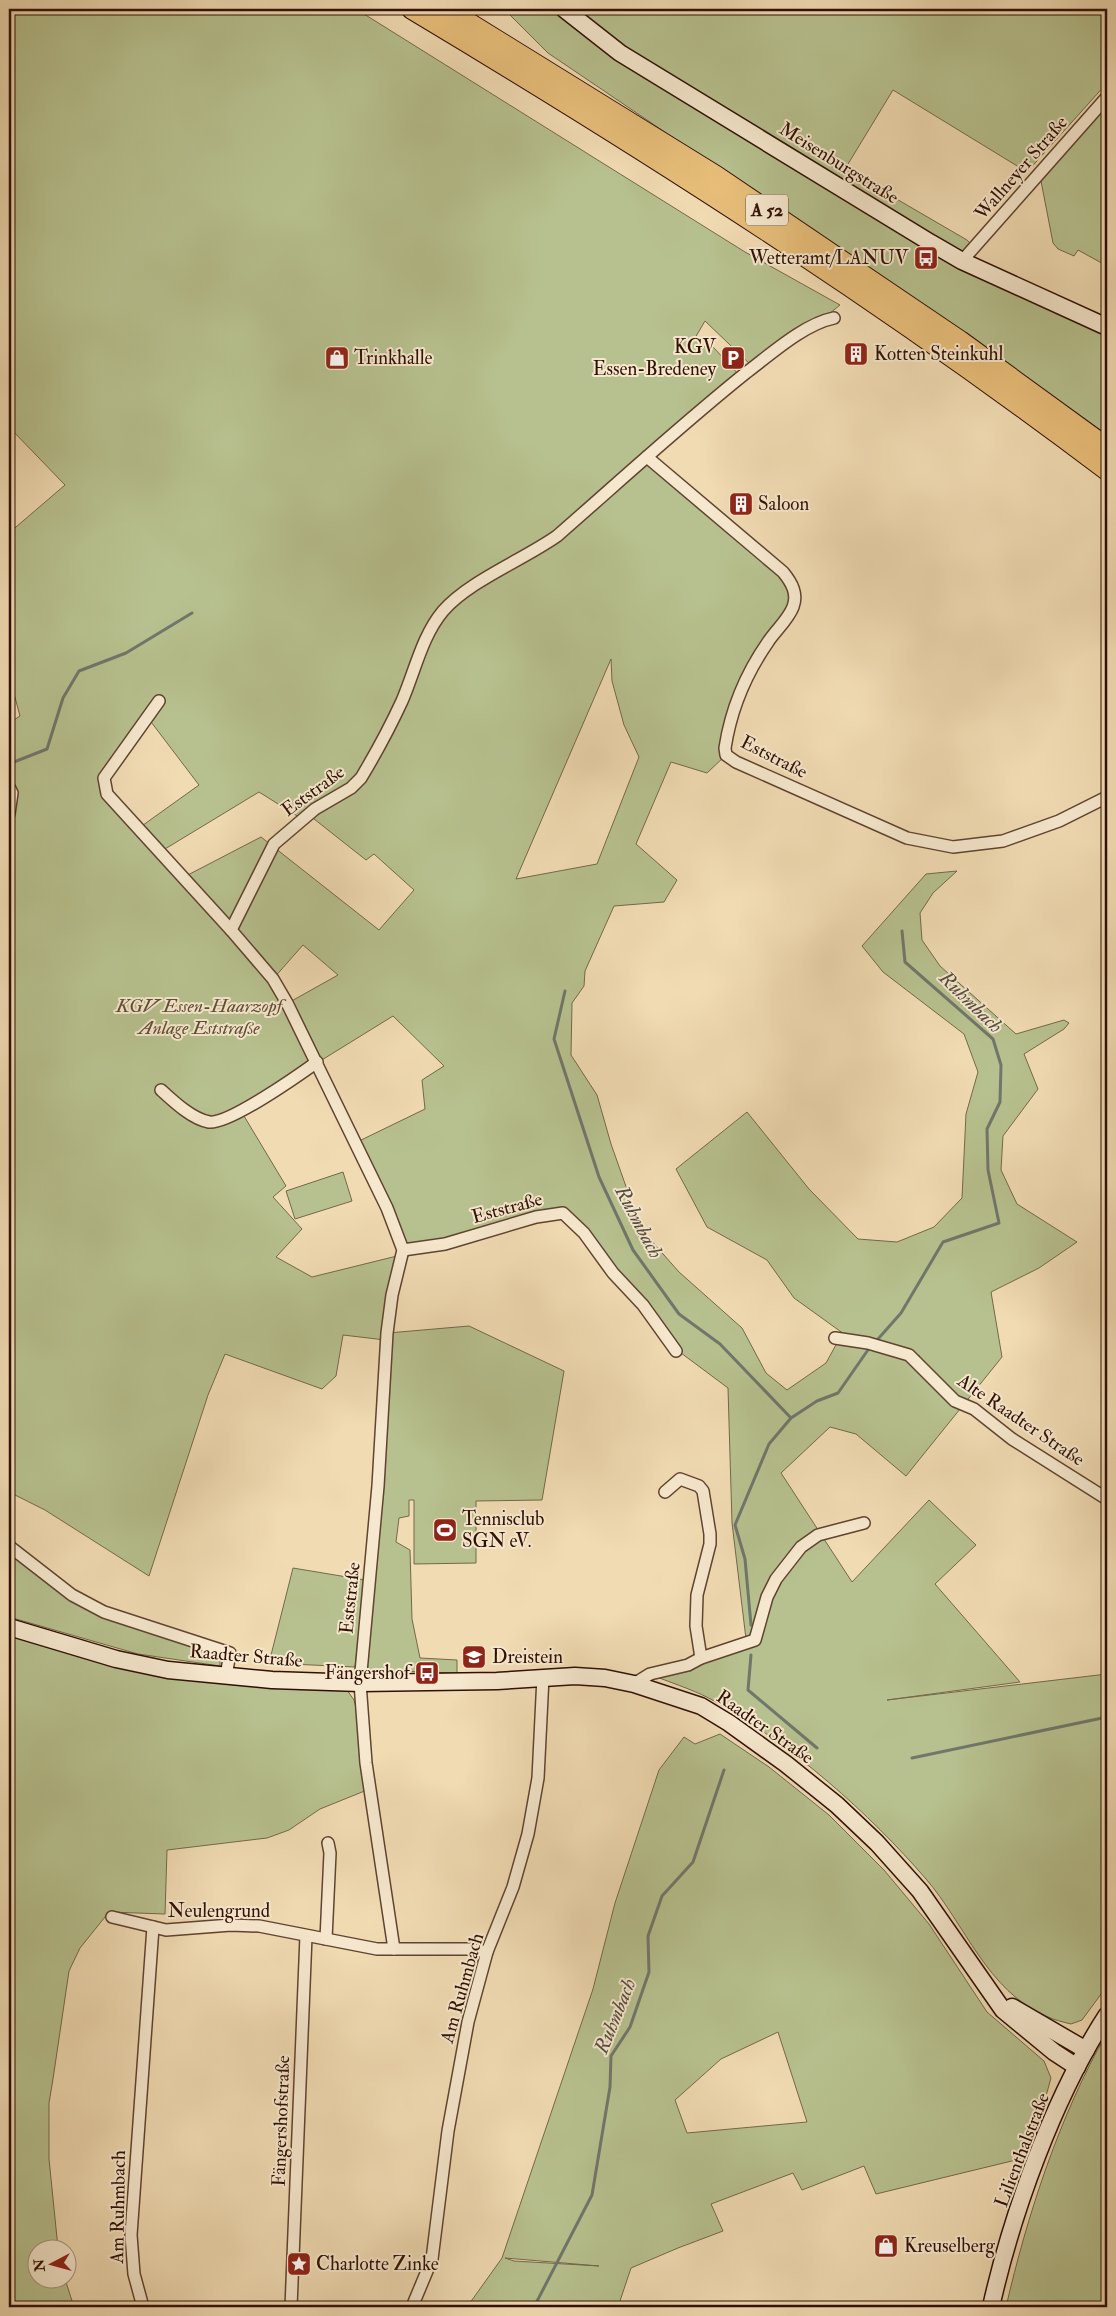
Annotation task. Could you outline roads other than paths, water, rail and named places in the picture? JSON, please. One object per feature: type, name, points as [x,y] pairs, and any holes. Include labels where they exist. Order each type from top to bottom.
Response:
[{"type":"highway","name":"A 52","points":[[412,9],[707,190],[896,316],[1107,470]]},
{"type":"highway","name":"A 52","points":[[446,9],[716,176],[960,341],[1107,448]]},
{"type":"main road","name":"Meisenburgstraße","points":[[564,9],[591,32],[633,61],[962,261],[1107,327]]},
{"type":"main road","name":"Raadter Straße","points":[[9,1627],[116,1659],[168,1670],[272,1680],[360,1683],[460,1683],[575,1676],[605,1678],[634,1684],[701,1706],[786,1764],[837,1806],[877,1843],[920,1891],[1003,2010],[1054,2052],[1077,2068]]},
{"type":"main road","name":"Raadter Straße","points":[[991,1992],[1014,2008],[1086,2050]]},
{"type":"main road","name":"Lilienthalstraße","points":[[991,2307],[1017,2214],[1043,2145],[1077,2068],[1107,2015]]},
{"type":"street","name":"Wallneyer Straße","points":[[962,261],[1107,97]]},
{"type":"street","name":"Eststraße","points":[[231,930],[274,844],[315,809],[351,788],[360,778],[398,708],[431,629],[444,611],[469,589],[535,552],[557,536],[774,350],[822,321],[834,318]]},
{"type":"street","name":"Eststraße","points":[[647,457],[783,572],[792,584],[795,594],[793,608],[750,670],[736,699],[725,748],[726,754],[736,762],[907,838],[954,847],[1003,841],[1059,821],[1107,797]]},
{"type":"street","points":[[159,701],[104,778],[107,794],[273,979],[317,1062],[387,1208],[403,1250]]},
{"type":"street","points":[[9,787],[12,793],[9,814]]},
{"type":"street","points":[[161,1090],[199,1118],[210,1122],[218,1122],[244,1109],[317,1062]]},
{"type":"street","name":"Eststraße","points":[[394,1949],[366,1763],[360,1683],[378,1486],[386,1333],[392,1295],[403,1250],[445,1244],[536,1217],[563,1214],[584,1233],[613,1273],[643,1305],[676,1351]]},
{"type":"street","name":"Alte Raadter Straße","points":[[835,1338],[868,1343],[909,1355],[955,1401],[974,1409],[1012,1439],[1107,1499]]},
{"type":"street","points":[[665,1492],[680,1479],[699,1486],[702,1491],[710,1544],[697,1595],[696,1626],[701,1658]]},
{"type":"street","points":[[634,1684],[650,1674],[688,1665],[701,1658],[755,1640],[767,1597],[776,1579],[801,1547],[818,1535],[864,1523]]},
{"type":"street","points":[[9,1546],[72,1595],[104,1612],[230,1653],[226,1676]]},
{"type":"street","name":"Am Ruhmbach","points":[[412,2307],[432,2259],[456,2086],[468,2022],[487,1952],[513,1887],[528,1834],[538,1778],[543,1677]]},
{"type":"street","points":[[326,1939],[330,1853],[328,1843]]},
{"type":"street","name":"Neulengrund","points":[[112,1917],[166,1930],[245,1925],[272,1927],[361,1947],[394,1949],[470,1948],[487,1952]]},
{"type":"street","name":"Am Ruhmbach","points":[[143,2307],[134,2274],[131,2235],[153,1927]]},
{"type":"street","name":"Fängershofstraße","points":[[291,2307],[306,1936]]},
{"type":"waterway","points":[[9,764],[47,749],[63,698],[79,671],[126,653],[192,613]]},
{"type":"waterway","name":"Ruhmbach","points":[[878,1339],[901,1313],[943,1242],[999,1223],[988,1170],[987,1129],[1000,1102],[1001,1065],[993,1039],[905,962],[902,931]]},
{"type":"waterway","name":"Ruhmbach","points":[[565,991],[554,1039],[599,1177],[633,1250],[679,1314],[720,1344],[791,1418]]},
{"type":"waterway","name":"Ruhmbach","points":[[751,1625],[745,1559],[735,1525],[769,1444],[791,1418],[817,1401],[838,1393],[870,1347]]},
{"type":"waterway","points":[[751,1655],[748,1690],[817,1748]]},
{"type":"waterway","points":[[912,1758],[1107,1717]]},
{"type":"waterway","name":"Ruhmbach","points":[[534,2307],[592,2195],[610,2087],[611,2056],[630,2027],[649,1972],[648,1936],[662,1896],[693,1862],[724,1770]]},
{"type":"place","name":"Wetteramt/LANUV","points":[[926,258]]},
{"type":"place","name":"Kotten Steinkuhl","points":[[856,354]]},
{"type":"place","name":"Trinkhalle","points":[[337,358]]},
{"type":"place","name":"KGV Essen-Bredeney","points":[[733,358]]},
{"type":"place","name":"Saloon","points":[[741,504]]},
{"type":"place","name":"Tennisclub SGN eV.","points":[[445,1530]]},
{"type":"place","name":"Dreistein","points":[[474,1657]]},
{"type":"place","name":"Fängershof","points":[[427,1673]]},
{"type":"place","name":"Kreuselberg","points":[[886,2246]]},
{"type":"place","name":"Charlotte Zinke","points":[[299,2264]]},
{"type":"park label","name":"KGV Essen-Haarzopf Anlage Eststraße","points":[[199,1017]]}]
